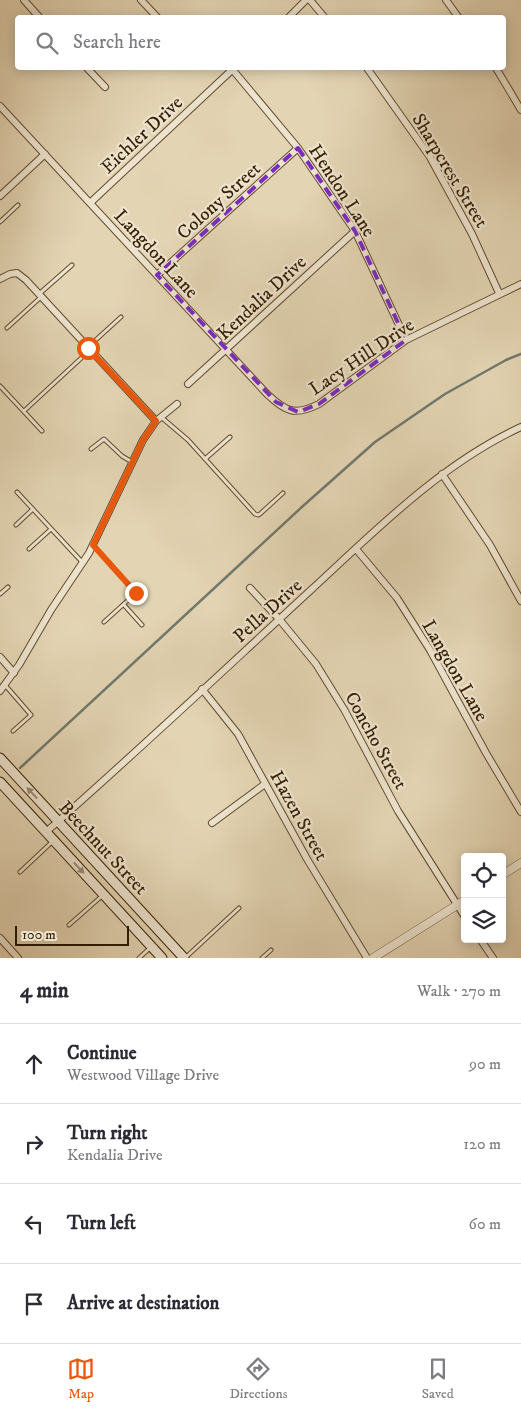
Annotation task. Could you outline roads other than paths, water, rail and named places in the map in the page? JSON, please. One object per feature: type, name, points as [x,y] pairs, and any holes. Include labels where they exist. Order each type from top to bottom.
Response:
[{"type":"main road","name":"Beechnut Street","points":[[0,758],[184,958]]},
{"type":"main road","name":"Beechnut Street","points":[[0,782],[162,958]]},
{"type":"main road","points":[[149,944],[158,930]]},
{"type":"street","points":[[24,0],[37,15]]},
{"type":"street","points":[[141,0],[155,15]]},
{"type":"street","points":[[291,15],[308,0],[321,15]]},
{"type":"street","points":[[446,0],[457,15]]},
{"type":"street","points":[[89,70],[105,86]]},
{"type":"street","name":"Eichler Drive","points":[[90,203],[231,70]]},
{"type":"street","name":"Hendon Lane","points":[[235,70],[298,148],[355,231],[406,340]]},
{"type":"street","name":"Sharpcrest Street","points":[[368,70],[430,157],[472,234],[500,293]]},
{"type":"street","points":[[497,70],[521,110]]},
{"type":"street","name":"Langdon Lane","points":[[0,106],[276,402],[284,408],[298,412]]},
{"type":"street","name":"Colony Street","points":[[157,275],[298,148]]},
{"type":"street","points":[[0,196],[45,154]]},
{"type":"street","name":"Kendalia Drive","points":[[188,384],[355,231]]},
{"type":"street","points":[[0,279],[17,273],[26,280],[89,349],[158,419]]},
{"type":"street","name":"Lacy Hill Drive","points":[[298,412],[319,404],[406,340],[521,284]]},
{"type":"street","points":[[0,691],[14,673],[51,610],[83,563],[143,440],[158,419],[177,404]]},
{"type":"street","name":"Pella Drive","points":[[46,832],[356,549],[442,474],[476,451],[521,427]]},
{"type":"street","points":[[442,474],[490,545],[521,601]]},
{"type":"street","name":"Langdon Lane","points":[[356,549],[397,598],[430,650],[486,753],[521,812]]},
{"type":"street","name":"Concho Street","points":[[250,588],[279,619],[316,664],[398,811],[461,911]]},
{"type":"street","points":[[0,657],[14,673]]},
{"type":"street","name":"Hazen Street","points":[[202,689],[238,734],[307,859],[367,958]]},
{"type":"street","points":[[212,823],[266,784]]},
{"type":"street","points":[[506,872],[521,863]]},
{"type":"street","points":[[373,958],[461,902]]},
{"type":"street","points":[[0,938],[18,958]]},
{"type":"street","points":[[483,943],[493,958]]},
{"type":"lane","points":[[0,222],[18,206]]},
{"type":"lane","points":[[7,328],[72,265]]},
{"type":"lane","points":[[24,411],[121,317]]},
{"type":"lane","points":[[0,386],[42,432]]},
{"type":"lane","points":[[158,419],[188,440],[254,514],[258,515],[283,493]]},
{"type":"lane","points":[[205,459],[230,437]]},
{"type":"lane","points":[[91,449],[104,439],[122,456],[132,462]]},
{"type":"lane","points":[[17,492],[83,563]]},
{"type":"lane","points":[[16,524],[33,509]]},
{"type":"lane","points":[[28,549],[51,529]]},
{"type":"lane","points":[[93,545],[136,593],[104,622]]},
{"type":"lane","points":[[0,594],[8,587]]},
{"type":"lane","points":[[124,604],[142,624]]},
{"type":"lane","points":[[5,685],[31,715],[13,731]]},
{"type":"lane","points":[[20,872],[54,840]]},
{"type":"lane","points":[[69,925],[104,895]]},
{"type":"lane","points":[[184,958],[239,908]]},
{"type":"lane","points":[[139,958],[149,944]]},
{"type":"lane","points":[[262,958],[271,950]]},
{"type":"waterway","points":[[20,768],[303,506],[375,442],[445,394],[506,360],[521,354]]}]
